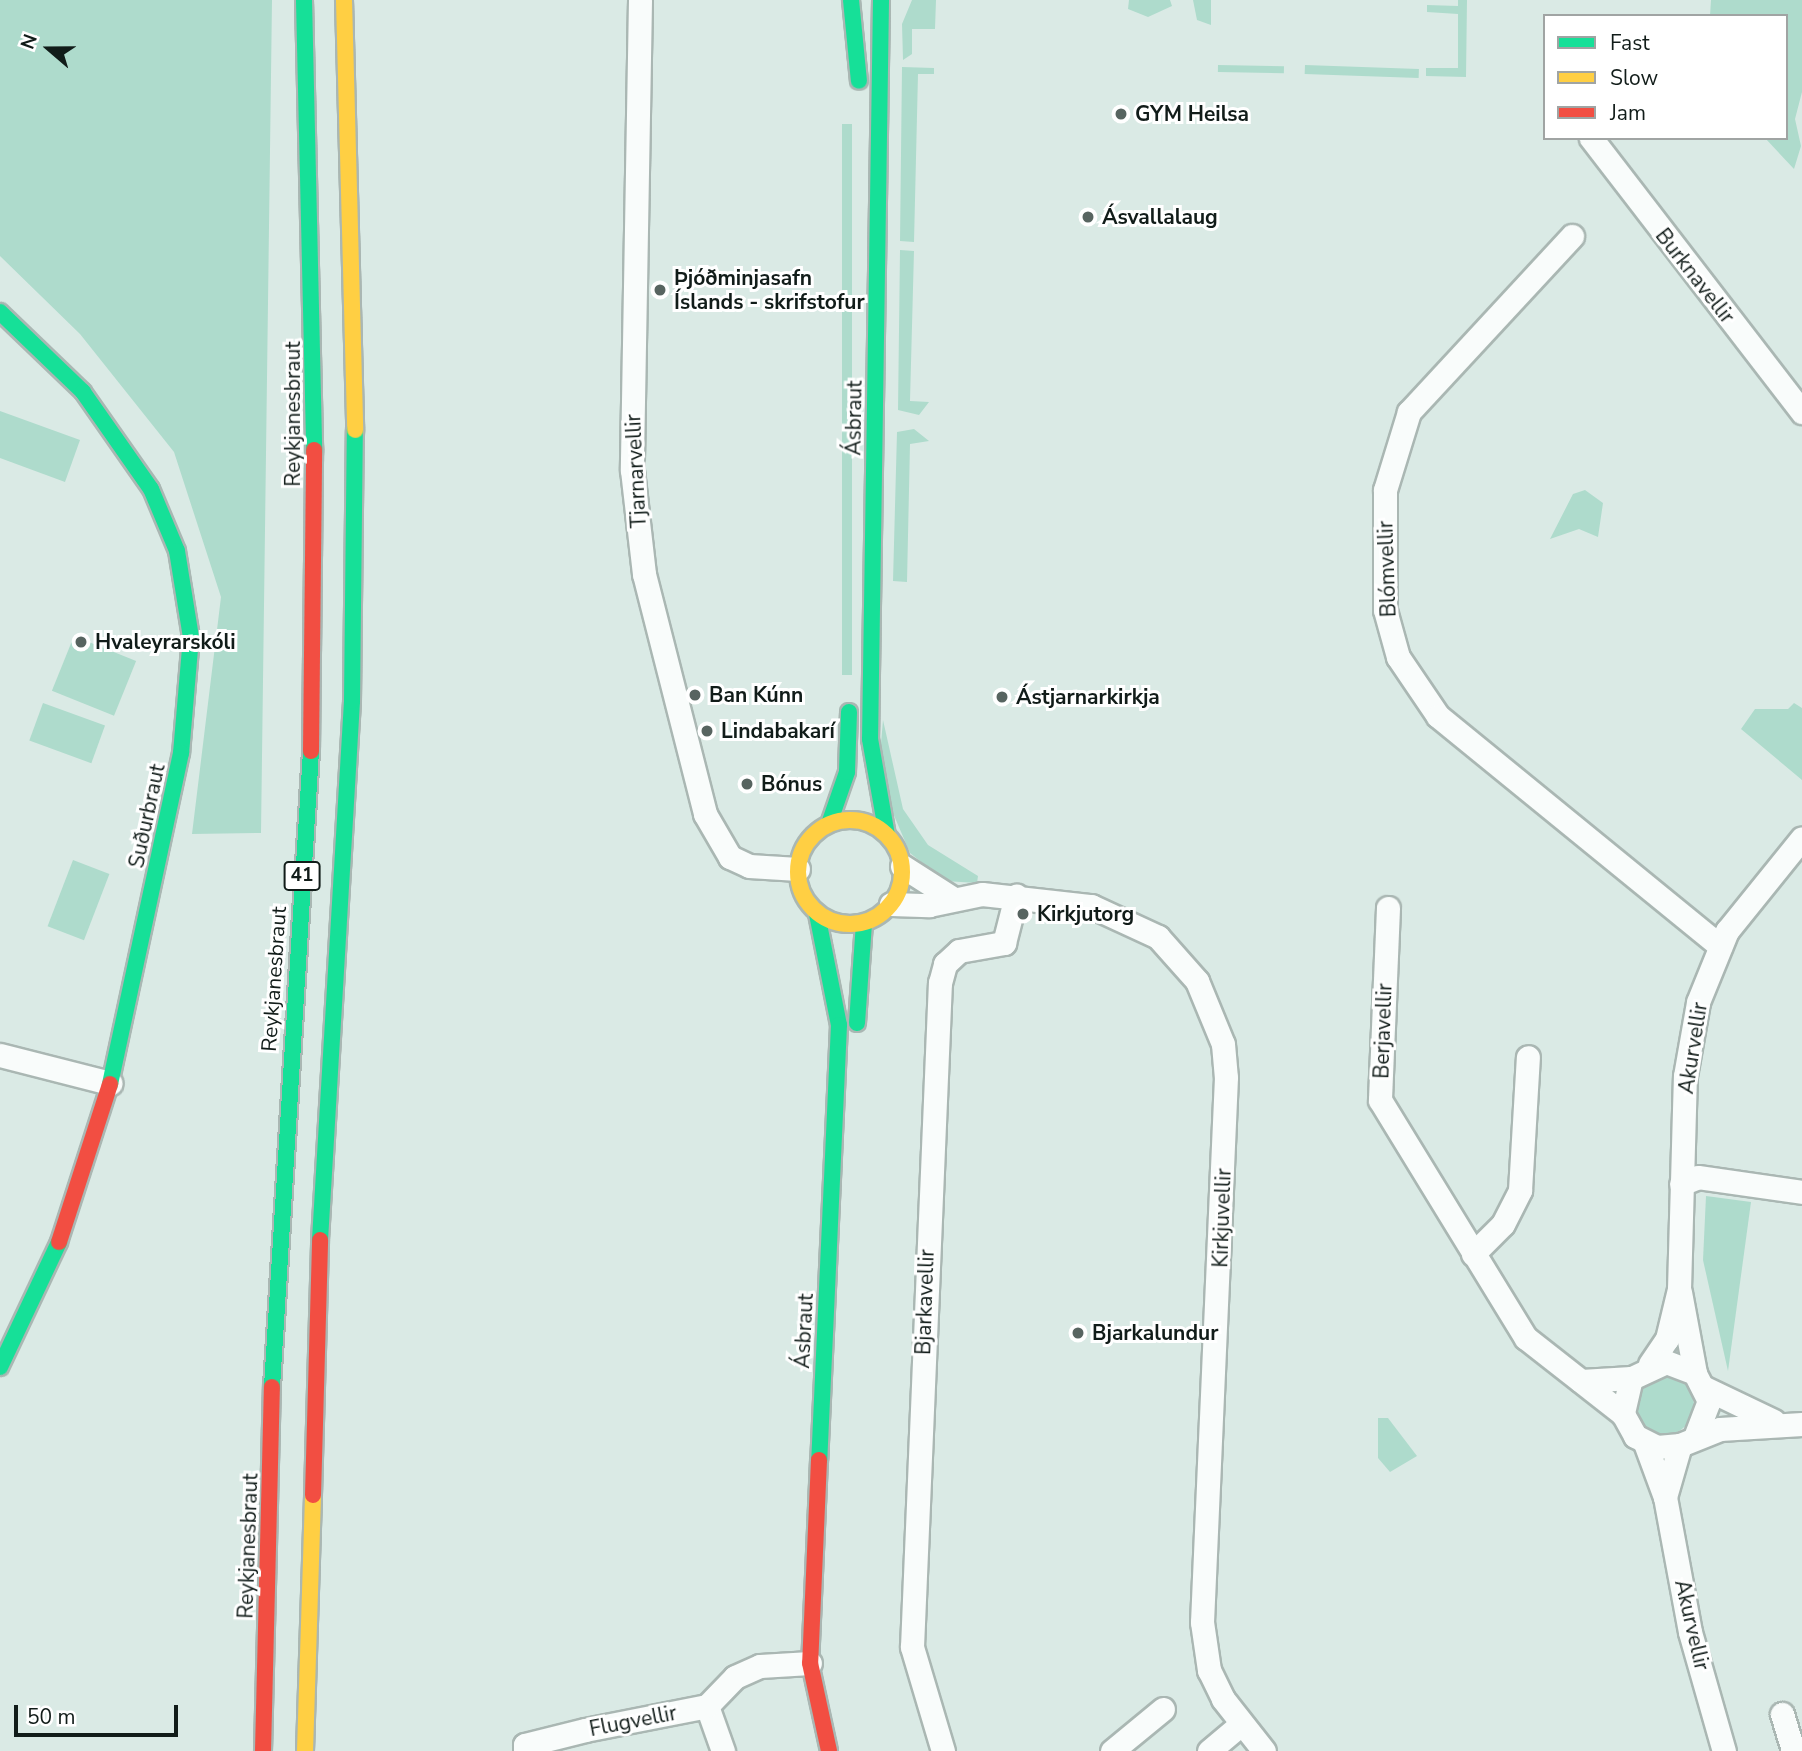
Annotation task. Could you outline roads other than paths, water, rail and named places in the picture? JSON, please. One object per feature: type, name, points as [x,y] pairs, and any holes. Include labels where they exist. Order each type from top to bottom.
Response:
[{"type":"main road","name":"Reykjanesbraut","points":[[263,1751],[275,1285],[312,745],[316,402],[304,0]]},
{"type":"main road","name":"41","points":[[305,1751],[322,1157],[352,701],[356,354],[344,0]]},
{"type":"main road","points":[[851,0],[859,97]]},
{"type":"main road","name":"Ásbraut","points":[[881,0],[870,739],[887,835]]},
{"type":"main road","name":"Suðurbraut","points":[[0,312],[118,435],[166,519],[187,592],[190,679],[181,753],[110,1083],[68,1223],[6,1337],[0,1367]]},
{"type":"main road","points":[[830,824],[854,820],[887,835],[902,866],[891,904],[864,923],[817,914],[806,901],[798,869],[808,843],[830,824],[847,772],[849,694]]},
{"type":"main road","name":"Ásbraut","points":[[817,914],[839,1025],[810,1663],[829,1751]]},
{"type":"main road","points":[[850,1198],[864,923]]},
{"type":"main road","points":[[836,1690],[846,1737]]},
{"type":"street","name":"Tjarnarvellir","points":[[640,0],[632,470],[644,574],[687,758],[713,831],[730,857],[749,866],[798,869]]},
{"type":"street","name":"Burknavellir","points":[[1593,140],[1802,412]]},
{"type":"street","name":"Blómvellir","points":[[1572,236],[1409,412],[1385,490],[1385,610],[1398,657],[1438,716],[1720,946]]},
{"type":"street","name":"Akurvellir","points":[[1650,1364],[1667,1339],[1679,1289],[1685,1076],[1698,1002],[1720,946],[1802,838]]},
{"type":"street","points":[[902,866],[952,898]]},
{"type":"street","name":"Kirkjuvellir","points":[[891,904],[1016,896],[1091,906],[1158,937],[1197,981],[1223,1044],[1225,1181],[1202,1622],[1209,1670],[1240,1725],[1264,1751]]},
{"type":"street","name":"Bjarkavellir","points":[[943,1751],[912,1647],[940,983],[958,951],[1004,943],[1016,896]]},
{"type":"street","name":"Berjavellir","points":[[1388,908],[1380,1100],[1526,1338],[1623,1414]]},
{"type":"street","points":[[0,1055],[110,1083]]},
{"type":"street","points":[[1473,1254],[1503,1224],[1520,1190],[1528,1057]]},
{"type":"street","points":[[1681,1184],[1698,1177],[1802,1192]]},
{"type":"street","name":"Akurvellir","points":[[1679,1289],[1700,1381]]},
{"type":"street","points":[[1581,1381],[1631,1378],[1650,1364],[1682,1365],[1700,1381],[1774,1421]]},
{"type":"street","points":[[1631,1378],[1623,1414],[1645,1443],[1688,1441],[1774,1421],[1802,1424]]},
{"type":"street","points":[[1688,1441],[1708,1414],[1700,1381]]},
{"type":"street","name":"Akurvellir","points":[[1665,1497],[1688,1441]]},
{"type":"street","name":"Akurvellir","points":[[1645,1443],[1665,1497],[1690,1632],[1724,1751]]},
{"type":"street","name":"Flugvellir","points":[[525,1751],[525,1745],[585,1730],[707,1706],[748,1670],[810,1663]]},
{"type":"street","name":"Flugvellir","points":[[707,1706],[723,1751]]},
{"type":"street","points":[[1112,1751],[1163,1709]]},
{"type":"street","points":[[1782,1714],[1793,1751]]},
{"type":"street","points":[[1209,1751],[1240,1725]]},
{"type":"place","name":"GYM Heilsa","points":[[1121,114]]},
{"type":"place","name":"Ásvallalaug","points":[[1088,217]]},
{"type":"place","name":"Þjóðminjasafn Íslands - skrifstofur","points":[[660,290]]},
{"type":"place","name":"Hvaleyrarskóli","points":[[81,642]]},
{"type":"place","name":"Ban Kúnn","points":[[695,695]]},
{"type":"place","name":"Ástjarnarkirkja","points":[[1002,697]]},
{"type":"place","name":"Lindabakarí","points":[[707,731]]},
{"type":"place","name":"Bónus","points":[[747,784]]},
{"type":"place","name":"Kirkjutorg","points":[[1023,914]]},
{"type":"place","name":"Bjarkalundur","points":[[1078,1333]]}]
